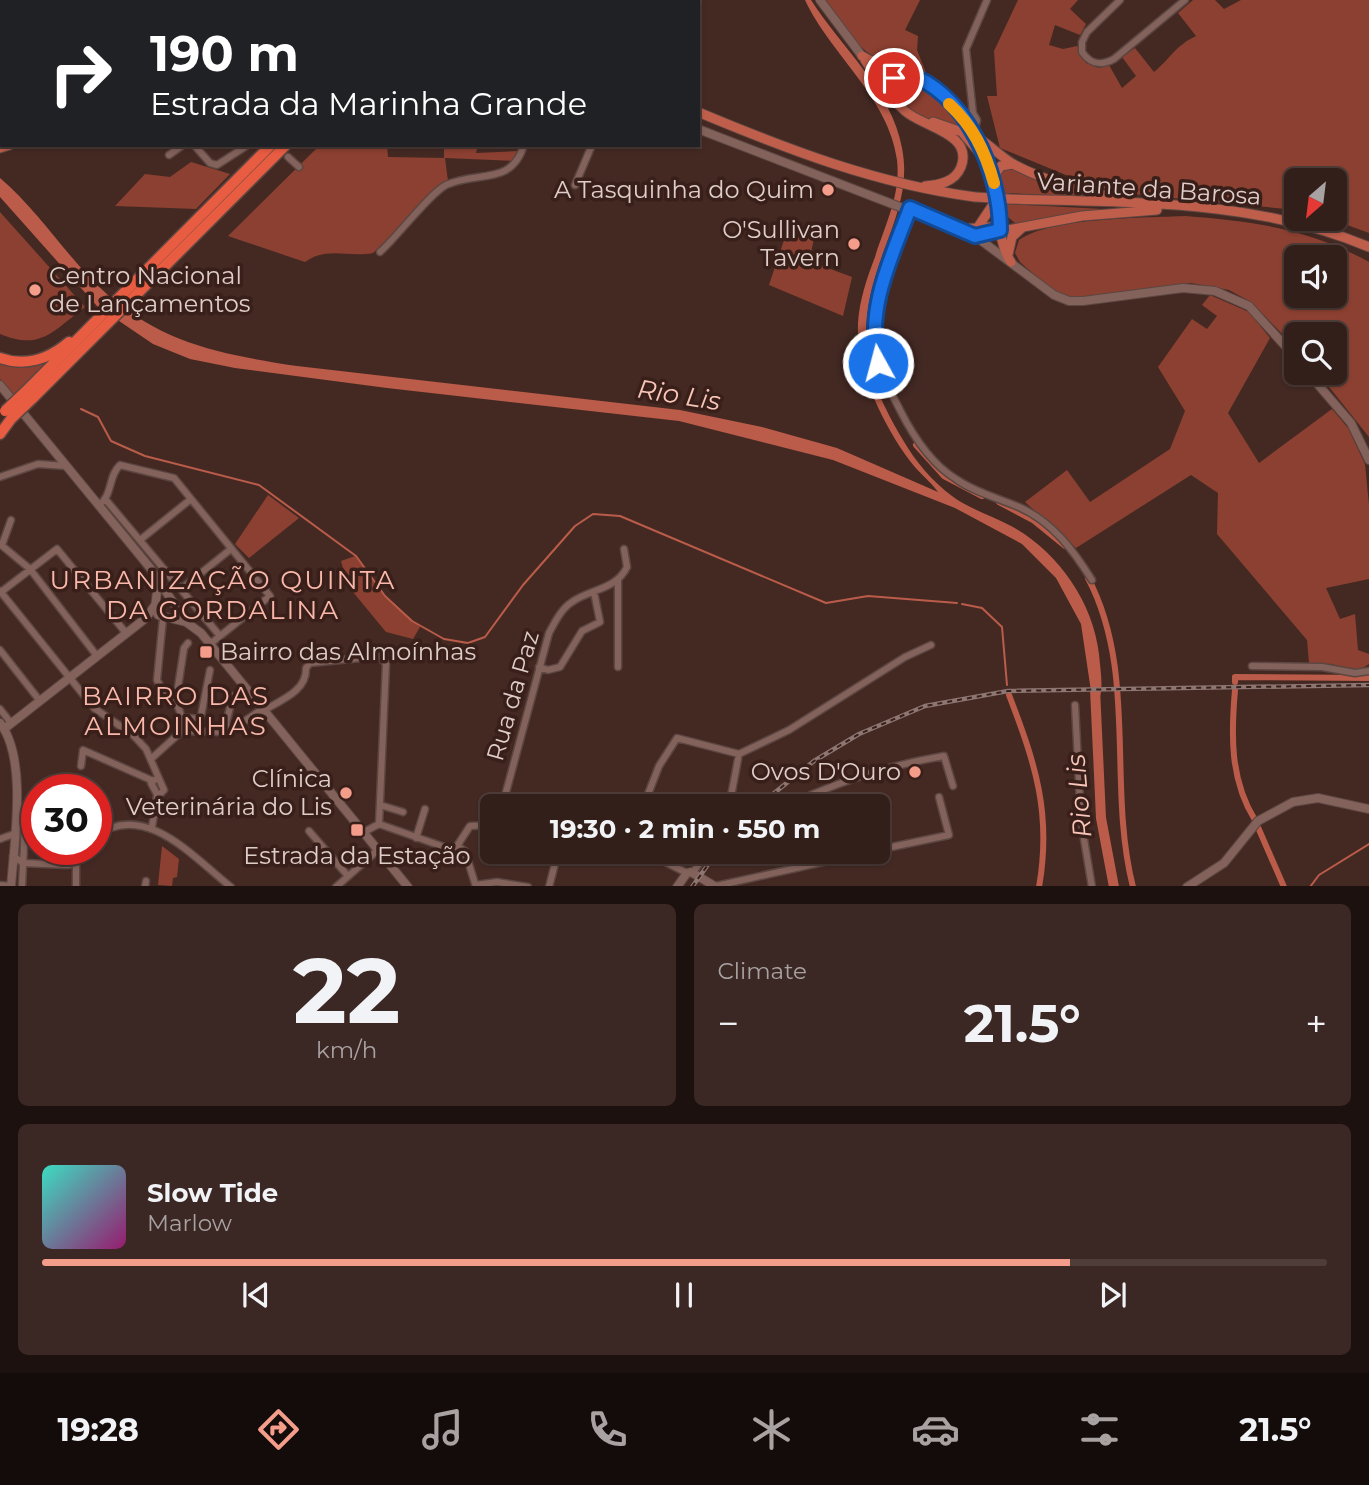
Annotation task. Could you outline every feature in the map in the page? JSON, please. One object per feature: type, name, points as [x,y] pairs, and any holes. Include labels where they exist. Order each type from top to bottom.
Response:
[{"type":"highway","points":[[0,427],[5,415],[28,396],[269,147]]},
{"type":"highway","points":[[139,281],[284,147]]},
{"type":"highway","points":[[0,358],[15,362],[40,359],[83,338]]},
{"type":"highway","points":[[0,434],[5,415]]},
{"type":"main road","points":[[820,0],[893,100],[911,116],[949,134],[959,145],[962,156],[960,169],[951,179],[920,188]]},
{"type":"main road","points":[[862,56],[877,65],[906,73],[926,84],[969,116],[992,177],[1000,230]]},
{"type":"main road","points":[[893,100],[892,81],[906,73]]},
{"type":"main road","name":"Variante da Barosa","points":[[700,113],[825,163],[920,188],[975,197],[1179,206],[1284,218]]},
{"type":"main road","points":[[911,116],[974,133],[1012,164],[1080,189],[1149,205]]},
{"type":"main road","points":[[700,130],[795,168],[961,229],[976,232],[1022,228],[1091,214],[1179,206]]},
{"type":"main road","points":[[960,131],[976,148],[1009,259]]},
{"type":"main road","points":[[989,188],[992,177],[1003,164],[1012,164]]},
{"type":"main road","points":[[976,232],[992,206]]},
{"type":"main road","name":"Variante da Barosa","points":[[1274,217],[1369,247]]},
{"type":"main road","points":[[1009,259],[1012,237],[1022,228]]},
{"type":"main road","name":"Variante da Barosa","points":[[1335,231],[1369,242]]},
{"type":"main road","points":[[976,232],[1048,291],[1069,301],[1183,288],[1215,291],[1249,306],[1284,345]]},
{"type":"main road","points":[[0,385],[66,466],[103,503],[186,622],[209,644],[407,886]]},
{"type":"main road","points":[[1318,385],[1351,423],[1369,460]]},
{"type":"main road","points":[[158,583],[156,603],[164,617]]},
{"type":"main road","points":[[11,886],[16,766],[5,725],[146,618],[162,597],[174,602]]},
{"type":"main road","points":[[164,617],[174,602]]},
{"type":"main road","points":[[146,618],[164,617],[186,622]]},
{"type":"main road","points":[[1189,886],[1224,863],[1258,821],[1293,802],[1318,798],[1369,810]]},
{"type":"main road","points":[[678,886],[690,873],[716,886]]},
{"type":"street","points":[[969,116],[966,49],[987,0]]},
{"type":"street","points":[[1120,0],[1084,37],[1082,52],[1094,63],[1104,64],[1114,58],[1185,0]]},
{"type":"street","points":[[169,155],[180,147]]},
{"type":"street","points":[[196,147],[210,163],[217,165],[245,147]]},
{"type":"street","points":[[380,252],[444,186],[508,170],[519,160],[523,147]]},
{"type":"street","points":[[575,185],[591,147]]},
{"type":"street","points":[[288,157],[299,167]]},
{"type":"street","points":[[908,208],[882,283],[874,317],[875,350],[884,378],[913,435],[933,460],[966,485],[1041,519],[1071,547],[1093,580]]},
{"type":"street","points":[[209,644],[220,636],[270,596],[170,475],[124,463],[114,470],[103,503],[140,540],[220,636]]},
{"type":"street","points":[[0,477],[38,464],[66,466]]},
{"type":"street","points":[[140,540],[191,499]]},
{"type":"street","points":[[11,520],[1,545],[30,569],[97,656]]},
{"type":"street","points":[[126,633],[60,550],[55,549],[1,592],[94,708],[133,735],[152,758],[157,796],[152,827]]},
{"type":"street","points":[[174,602],[231,549]]},
{"type":"street","points":[[618,667],[618,580],[627,567],[624,550]]},
{"type":"street","name":"Rua da Paz","points":[[505,794],[549,633],[560,613],[573,600],[618,580]]},
{"type":"street","points":[[539,667],[548,670],[560,667],[582,631],[600,622],[594,592]]},
{"type":"street","points":[[164,617],[156,676],[158,684],[174,698],[182,717],[180,733]]},
{"type":"street","points":[[174,698],[184,649],[188,643]]},
{"type":"street","points":[[648,794],[659,766],[677,738],[739,754],[789,730],[905,657],[931,645]]},
{"type":"street","points":[[0,650],[40,701]]},
{"type":"street","points":[[152,758],[180,733],[229,732],[302,686],[306,681],[308,665],[376,654],[386,663],[379,824]]},
{"type":"street","points":[[1252,666],[1329,667],[1355,673],[1369,671]]},
{"type":"street","points":[[182,717],[198,719],[201,716],[210,670]]},
{"type":"street","points":[[229,732],[226,723],[233,696]]},
{"type":"street","points":[[1075,705],[1081,821],[1092,886]]},
{"type":"street","points":[[0,709],[5,725]]},
{"type":"street","points":[[81,766],[83,750],[154,779]]},
{"type":"street","points":[[731,794],[739,754]]},
{"type":"street","points":[[813,794],[889,765],[944,756],[953,786]]},
{"type":"street","points":[[890,847],[949,835],[939,797]]},
{"type":"street","points":[[380,805],[403,812]]},
{"type":"street","points":[[415,838],[425,809]]},
{"type":"street","points":[[112,829],[124,823],[152,827],[230,886]]},
{"type":"street","points":[[364,832],[379,824],[445,848],[457,846],[465,851],[476,886],[497,882],[522,886]]},
{"type":"street","points":[[457,846],[470,827],[480,826]]},
{"type":"street","points":[[309,831],[348,876]]},
{"type":"street","points":[[0,839],[14,834]]},
{"type":"street","points":[[337,886],[378,850]]},
{"type":"street","points":[[13,856],[21,862]]},
{"type":"street","points":[[12,870],[21,864]]},
{"type":"street","points":[[549,886],[555,864]]},
{"type":"street","points":[[671,864],[690,873],[698,864]]},
{"type":"street","points":[[716,886],[814,864]]},
{"type":"street","points":[[22,886],[23,865]]},
{"type":"street","points":[[76,865],[76,886]]},
{"type":"street","points":[[0,885],[11,886]]},
{"type":"shaded area","name":"Rio Lis","points":[[805,0],[811,0],[877,89],[888,107],[902,148],[904,173],[901,198],[876,273],[867,322],[870,367],[888,414],[908,448],[938,484],[959,501],[1013,527],[1029,538],[1045,550],[1071,580],[1095,635],[1101,677],[1099,700],[1092,698],[1081,624],[1056,578],[1022,544],[955,508],[833,460],[679,421],[387,388],[235,368],[190,359],[153,344],[97,306],[0,197],[0,178],[29,206],[81,268],[109,296],[152,326],[198,345],[297,366],[680,410],[762,427],[837,448],[938,492],[910,461],[890,431],[873,396],[861,359],[858,324],[862,298],[897,185],[897,160],[892,138],[871,96],[829,39]]},
{"type":"shaded area","points":[[826,0],[920,0],[905,30],[918,36],[917,50],[927,75],[890,64],[866,51],[848,32]]},
{"type":"shaded area","points":[[1018,0],[1078,0],[1070,9],[1086,24],[1080,35],[1055,25],[1049,45],[1063,49],[1077,46],[1086,63],[1099,68],[1109,65],[1122,88],[1136,76],[1122,57],[1135,48],[1154,72],[1178,48],[1196,36],[1178,13],[1193,0],[1215,0],[1224,9],[1241,0],[1369,0],[1369,233],[1348,225],[1348,168],[1284,168],[1284,209],[1121,193],[1088,184],[1000,148],[987,96],[997,96],[994,51]]},
{"type":"shaded area","points":[[905,77],[923,85],[969,130],[923,117],[904,106],[893,86]]},
{"type":"shaded area","points":[[318,147],[387,147],[388,157],[444,158],[444,147],[478,147],[476,153],[518,151],[515,161],[445,158],[448,181],[373,253],[330,253],[305,262],[228,236]]},
{"type":"shaded area","points":[[191,162],[230,174],[196,209],[115,206],[145,174],[170,177]]},
{"type":"shaded area","points":[[1008,167],[1101,198],[1009,193],[1008,204],[1122,210],[1015,223],[1002,212],[998,193],[998,182]]},
{"type":"shaded area","name":"Centro Nacional de Lançamentos","points":[[0,212],[85,307],[46,336],[26,340],[0,334]]},
{"type":"shaded area","points":[[1185,216],[1210,218],[1280,229],[1332,245],[1284,245],[1284,308],[1347,308],[1347,251],[1369,262],[1369,437],[1328,385],[1347,385],[1347,322],[1284,322],[1284,336],[1251,302],[1229,290],[1191,283],[1072,299],[1048,287],[1020,262],[1015,253],[1019,240],[1034,232],[1099,220]]},
{"type":"shaded area","points":[[787,231],[814,239],[809,261],[852,277],[843,316],[769,285]]},
{"type":"shaded area","points":[[1210,295],[1249,312],[1270,338],[1228,413],[1259,463],[1332,409],[1348,428],[1365,464],[1369,505],[1369,579],[1326,588],[1340,619],[1355,614],[1358,650],[1369,654],[1369,664],[1356,672],[1332,664],[1309,663],[1307,640],[1217,534],[1218,493],[1191,475],[1076,548],[1025,502],[1067,470],[1090,502],[1170,449],[1185,411],[1158,367],[1192,319],[1207,329],[1217,316],[1202,305]]},
{"type":"shaded area","points":[[53,358],[14,395],[0,379],[0,362]]},
{"type":"shaded area","points":[[268,495],[299,518],[249,558],[235,544]]},
{"type":"shaded area","points":[[355,556],[384,596],[420,627],[413,639],[386,632],[348,586],[341,561]]},
{"type":"shaded area","points":[[162,846],[179,859],[177,877],[173,878],[172,886],[158,885]]},
{"type":"waterway","points":[[81,409],[98,417],[111,441],[145,456],[259,485],[356,556],[385,596],[412,621],[444,639],[468,643],[485,637],[523,585],[575,526],[593,514],[620,516],[826,603],[868,596],[957,603]]},
{"type":"waterway","points":[[916,445],[944,476],[982,496]]},
{"type":"waterway","points":[[999,502],[1033,520],[1065,546]]},
{"type":"waterway","points":[[1088,578],[1103,614],[1112,652],[1120,730],[1122,809],[1133,886]]},
{"type":"waterway","points":[[962,604],[982,608],[1002,627],[1007,685]]},
{"type":"waterway","points":[[1235,682],[1235,677],[1369,678]]},
{"type":"waterway","name":"Rio Lis","points":[[1095,689],[1101,818],[1114,886]]},
{"type":"waterway","points":[[1235,690],[1234,757],[1241,789],[1255,820]]},
{"type":"waterway","points":[[1009,695],[1039,789],[1043,835],[1039,886]]},
{"type":"waterway","points":[[1257,825],[1284,886]]},
{"type":"waterway","points":[[1311,886],[1319,875],[1369,844]]},
{"type":"railway","points":[[773,794],[814,761],[859,734],[925,706],[1008,691],[1369,685]]},
{"type":"railway","points":[[693,886],[708,864]]},
{"type":"slow traffic","points":[[949,104],[965,119],[977,138],[994,183]]},
{"type":"place","name":"A Tasquinha do Quim","points":[[828,190]]},
{"type":"place","name":"O'Sullivan Tavern","points":[[854,244]]},
{"type":"place","name":"Centro Nacional de Lançamentos","points":[[35,290]]},
{"type":"place","name":"Bairro das Almoínhas","points":[[206,652]]},
{"type":"place","name":"Ovos D'Ouro","points":[[915,772]]},
{"type":"place","name":"Clínica Veterinária do Lis","points":[[346,793]]},
{"type":"place","name":"Estrada da Estação","points":[[357,830]]},
{"type":"district","name":"URBANIZAÇÃO QUINTA DA GORDALINA","points":[[223,595]]},
{"type":"district","name":"BAIRRO DAS ALMOINHAS","points":[[176,711]]},
{"type":"route","points":[[878,363],[874,327],[877,302],[910,208],[975,236],[1000,230],[998,206],[989,168],[983,149],[965,119],[916,77],[906,73],[894,78]]}]
